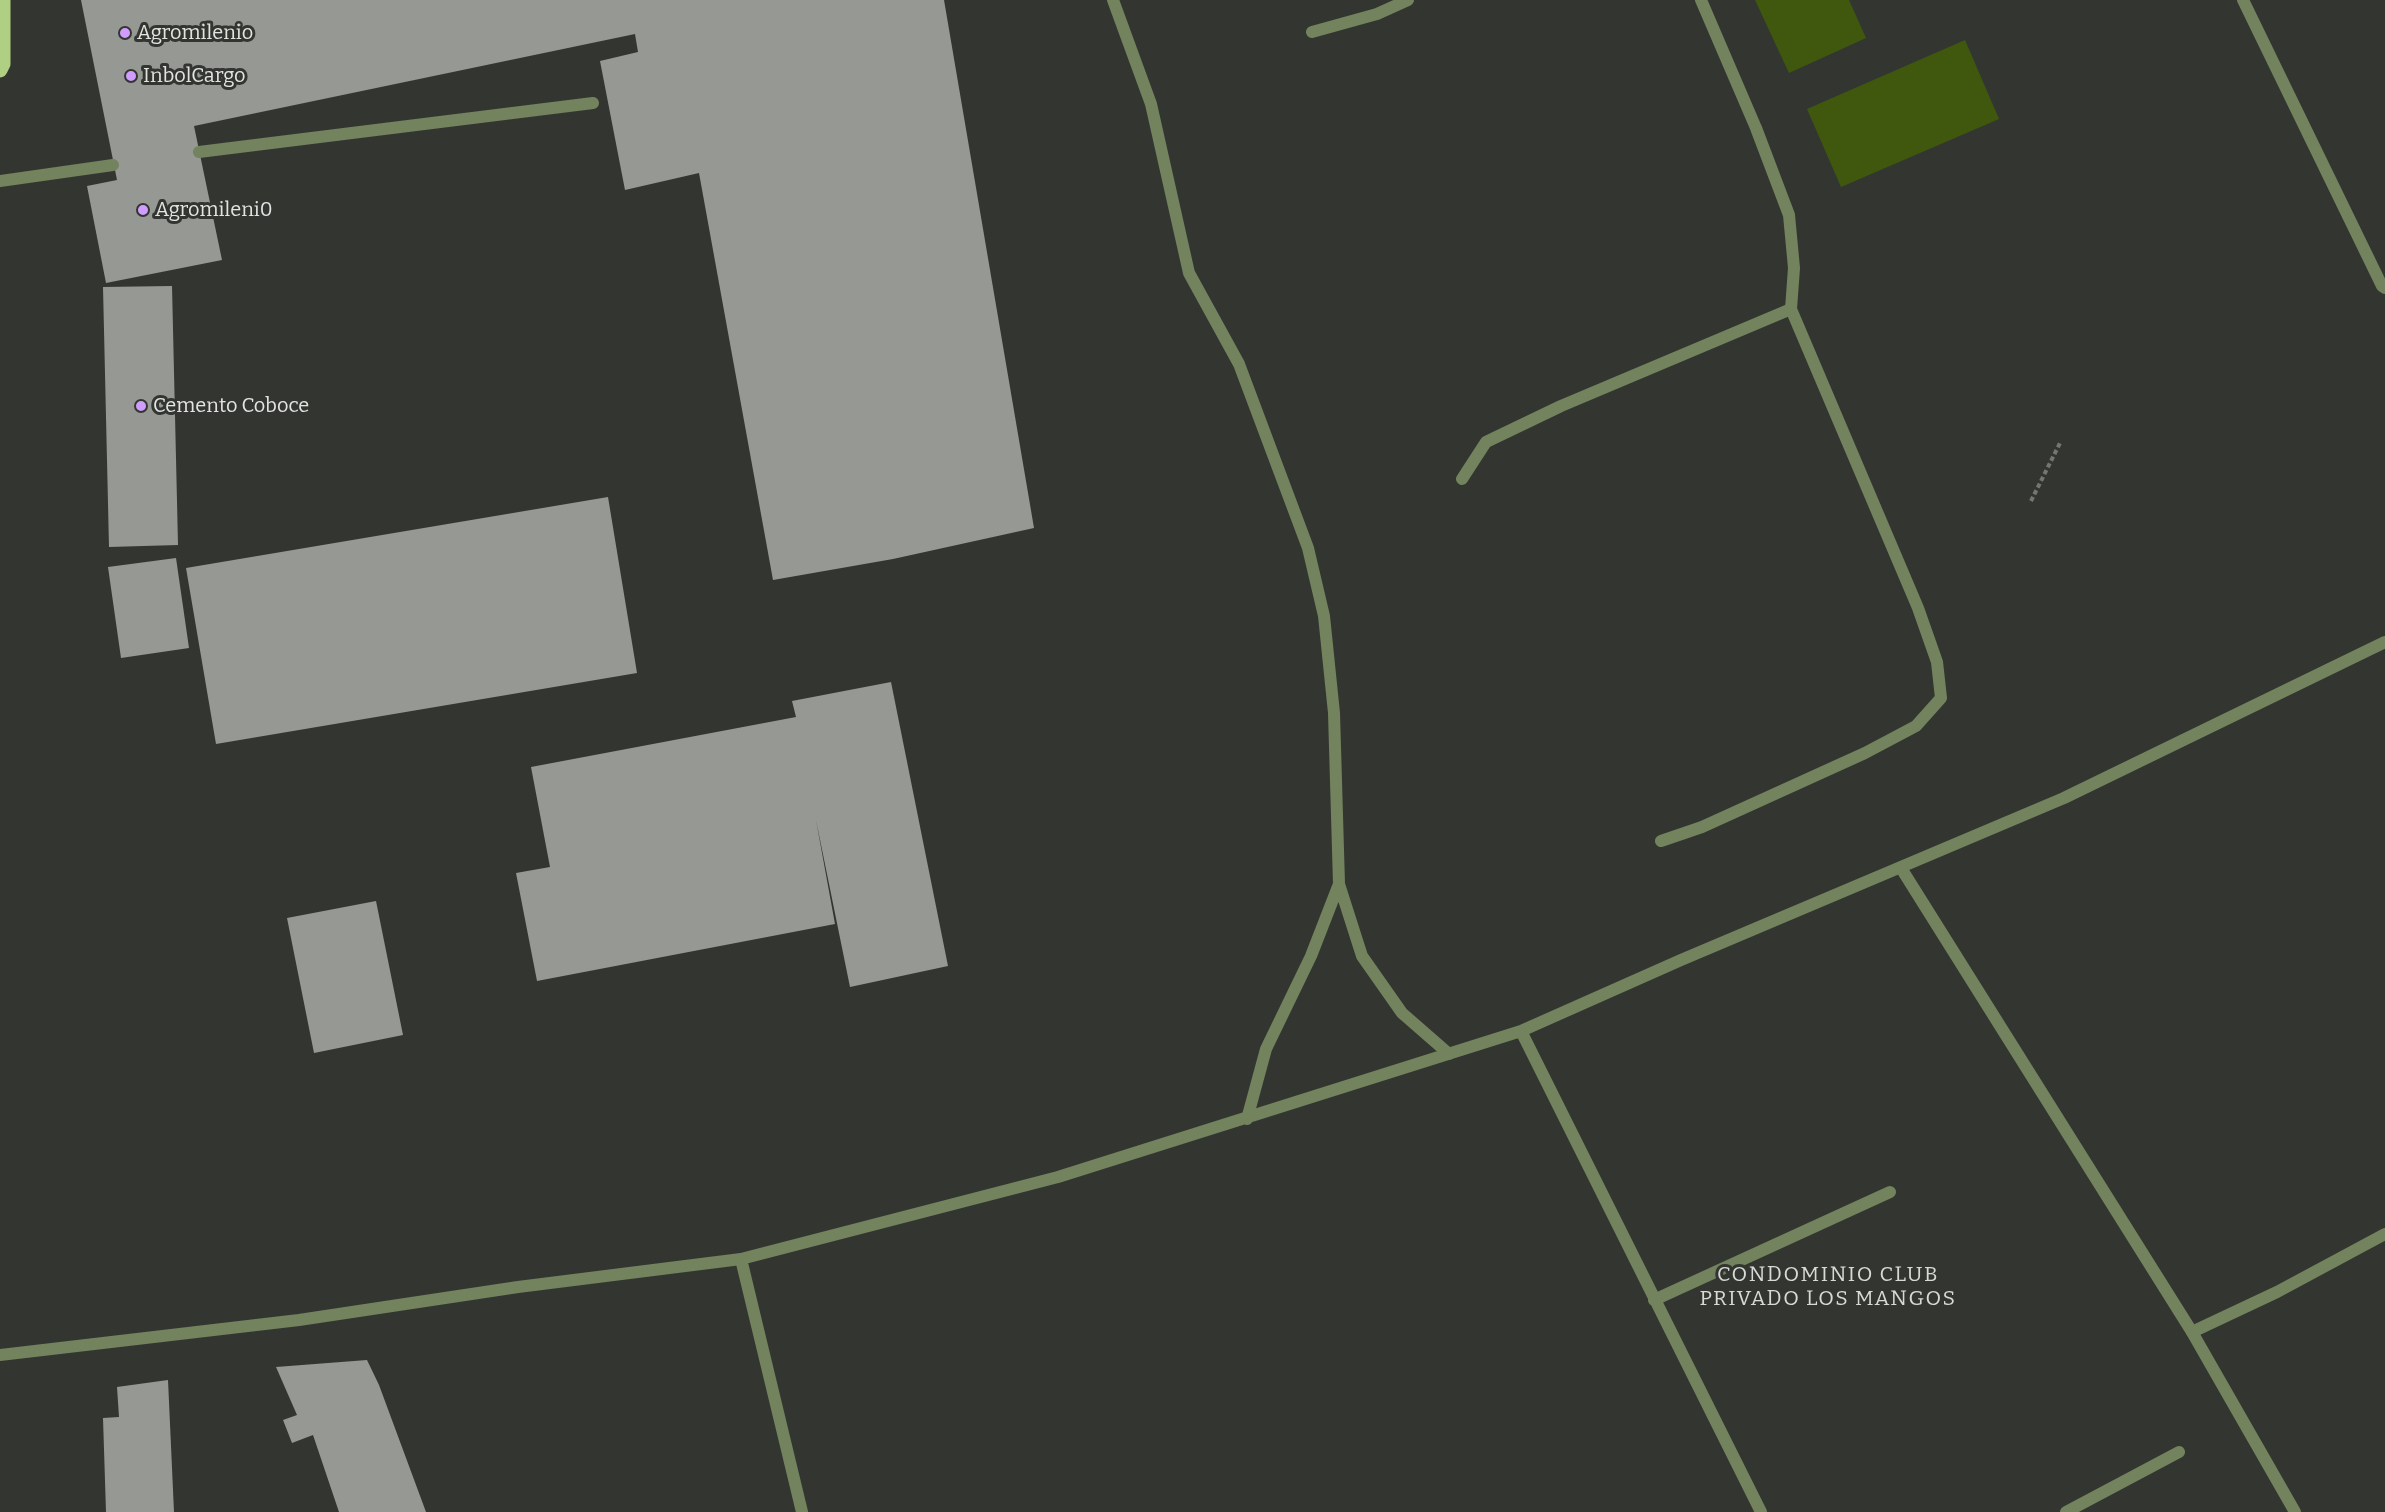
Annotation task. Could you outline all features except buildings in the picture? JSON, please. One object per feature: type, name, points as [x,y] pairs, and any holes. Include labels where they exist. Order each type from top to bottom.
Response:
[{"type":"main road","points":[[0,70],[3,64],[3,0]]},
{"type":"street","points":[[1113,0],[1151,104],[1189,273],[1239,364],[1308,548],[1324,616],[1334,713],[1339,884],[1362,956],[1402,1013],[1449,1054]]},
{"type":"street","points":[[1312,32],[1377,14],[1408,0]]},
{"type":"street","points":[[1661,841],[1702,827],[1865,753],[1916,726],[1941,698],[1937,662],[1918,608],[1791,309],[1794,268],[1789,215],[1756,128],[1701,0]]},
{"type":"street","points":[[2243,0],[2382,286],[2385,288]]},
{"type":"street","points":[[199,152],[593,104]]},
{"type":"street","points":[[0,181],[113,165]]},
{"type":"street","points":[[1462,479],[1486,442],[1561,406],[1791,309]]},
{"type":"street","points":[[0,1355],[299,1320],[518,1287],[741,1259],[1058,1177],[1521,1031],[1681,960],[2064,798],[2385,642]]},
{"type":"street","points":[[1902,868],[2192,1332],[2295,1512]]},
{"type":"street","points":[[1247,1119],[1266,1049],[1311,956],[1339,884]]},
{"type":"street","points":[[1521,1031],[1761,1512]]},
{"type":"street","points":[[1654,1300],[1890,1192]]},
{"type":"street","points":[[2192,1332],[2277,1292],[2385,1234]]},
{"type":"street","points":[[741,1259],[802,1512]]},
{"type":"street","points":[[2066,1512],[2179,1452]]},
{"type":"path","points":[[2031,501],[2061,441]]},
{"type":"green space","points":[[1755,0],[1849,0],[1866,38],[1789,73]]},
{"type":"green space","points":[[1965,40],[1999,119],[1841,187],[1807,109]]},
{"type":"place","name":"Agromilenio","points":[[125,33]]},
{"type":"place","name":"InbolCargo","points":[[131,76]]},
{"type":"place","name":"Agromileni0","points":[[143,210]]},
{"type":"place","name":"Cemento Coboce","points":[[141,406]]},
{"type":"district","name":"CONDOMINIO CLUB PRIVADO LOS MANGOS","points":[[1828,1287]]}]
